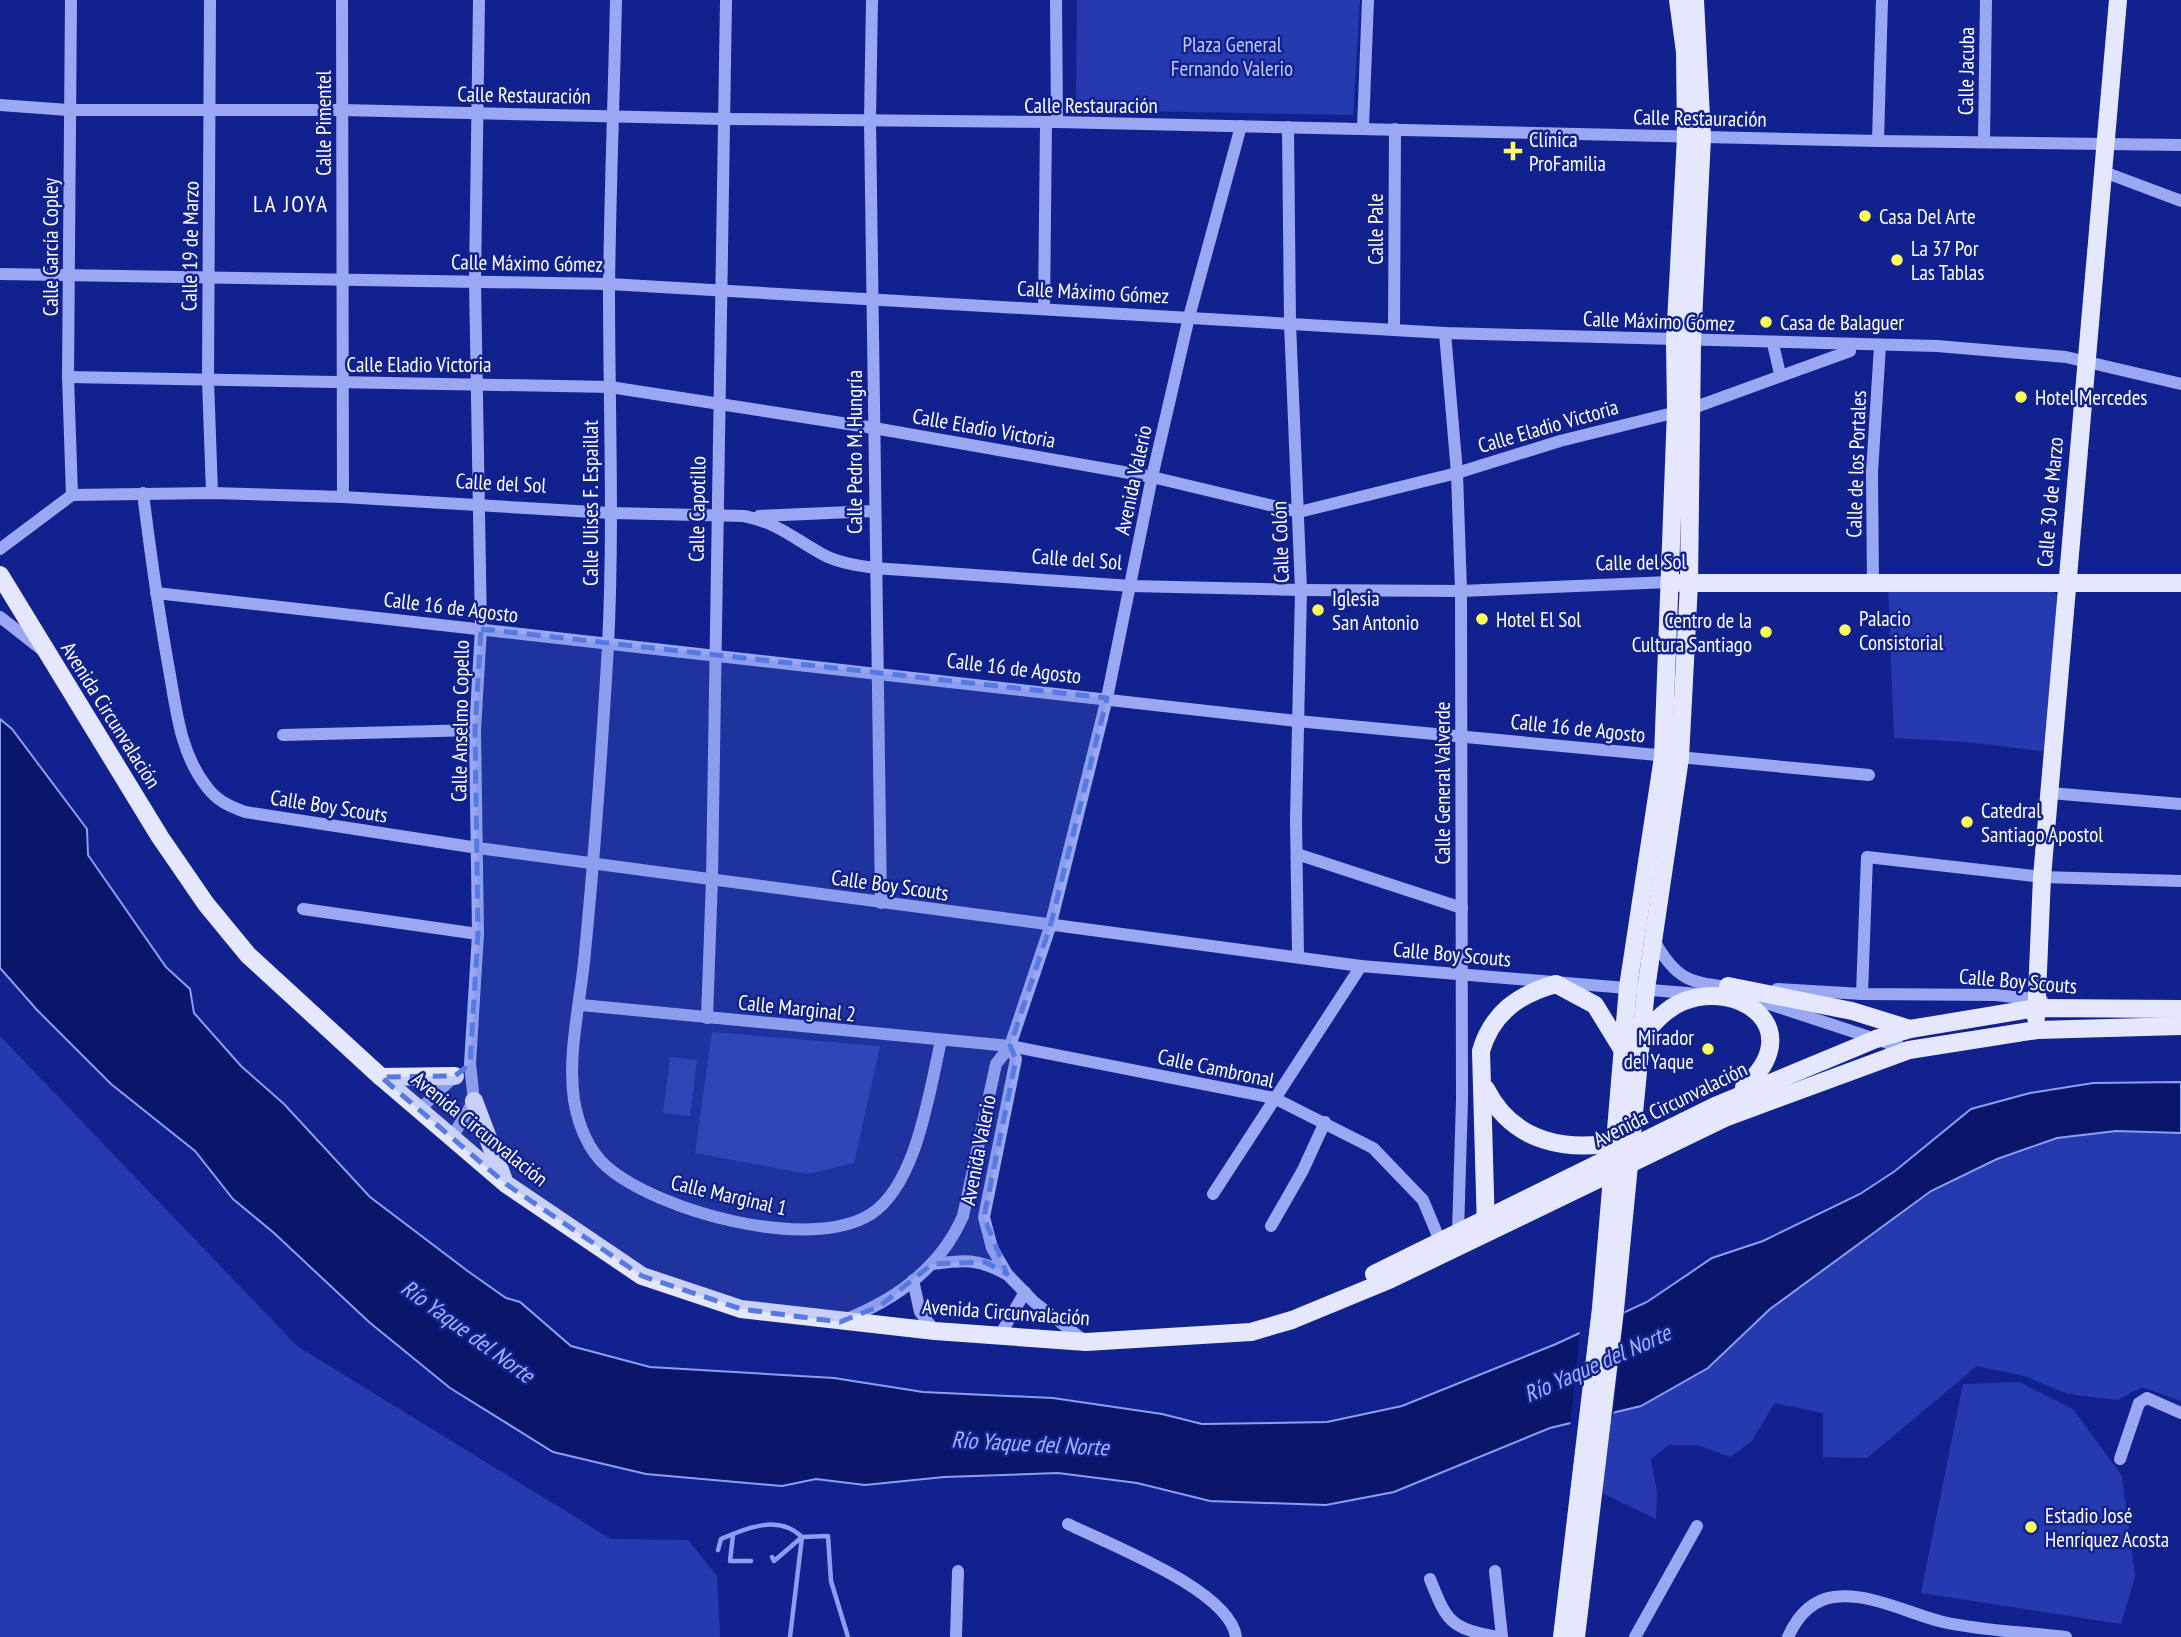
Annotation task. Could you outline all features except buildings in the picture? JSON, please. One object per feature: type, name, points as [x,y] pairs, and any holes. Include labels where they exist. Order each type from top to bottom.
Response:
[{"type":"main road","points":[[1678,0],[1694,137]]},
{"type":"main road","points":[[1562,1637],[1627,1104],[1641,1037],[1654,940],[1689,583],[1684,341],[1694,137],[1695,0]]},
{"type":"main road","name":"Calle 30 de Marzo","points":[[2037,1030],[2035,1003],[2042,877],[2084,360],[2104,172],[2118,0]]},
{"type":"main road","points":[[1576,1637],[1615,1310],[1627,1104],[1622,1049],[1628,987],[1671,757],[1669,582],[1684,409]]},
{"type":"main road","name":"Avenida Circunvalación","points":[[0,575],[160,837],[206,904],[248,955],[381,1077],[506,1184],[642,1276],[741,1309],[840,1322],[1086,1342],[1251,1332],[1292,1320],[1389,1280],[1654,1135],[1715,1106],[1876,1039],[1910,1029],[2035,1003],[2105,1008],[2181,1009]]},
{"type":"main road","name":"Calle del Sol","points":[[1669,582],[2181,583]]},
{"type":"main road","points":[[1486,1227],[1481,1051],[1486,1036],[1506,1007],[1521,997],[1556,984],[1594,1005],[1622,1049]]},
{"type":"main road","points":[[1641,1037],[1670,1008],[1724,991],[1852,1011],[1910,1029]]},
{"type":"main road","points":[[1715,1106],[1755,1078],[1769,1061],[1771,1049],[1766,1023],[1759,1013],[1724,991]]},
{"type":"main road","name":"Avenida Circunvalación","points":[[1202,1333],[1287,1310],[1383,1270],[1458,1232],[1486,1227],[1727,1117],[1909,1050],[2037,1030],[2181,1026]]},
{"type":"main road","points":[[381,1077],[455,1076]]},
{"type":"main road","points":[[1484,1086],[1494,1105],[1517,1127],[1561,1146],[1600,1146],[1654,1135]]},
{"type":"main road","points":[[474,1101],[487,1143],[506,1184]]},
{"type":"street","name":"Calle García Copley","points":[[71,0],[68,110],[71,275],[68,377],[72,495]]},
{"type":"street","name":"Calle 19 de Marzo","points":[[210,0],[208,380],[212,493]]},
{"type":"street","name":"Calle Pimentel","points":[[342,0],[343,498]]},
{"type":"street","name":"Calle Anselmo Copello","points":[[474,1101],[470,1064],[478,934],[475,730],[481,629],[475,281],[479,0]]},
{"type":"street","name":"Calle Ulises F. Espaillat","points":[[581,1005],[608,646],[609,284],[616,0]]},
{"type":"street","name":"Calle Capotillo","points":[[707,1018],[712,879],[715,514],[726,0]]},
{"type":"street","name":"Calle Pedro M. Hungría","points":[[872,0],[870,120],[874,568],[881,903]]},
{"type":"street","points":[[1044,308],[1056,0]]},
{"type":"street","points":[[1363,128],[1368,0]]},
{"type":"street","points":[[1878,141],[1882,0]]},
{"type":"street","name":"Calle Jacuba","points":[[1984,141],[1986,0]]},
{"type":"street","name":"Calle Restauración","points":[[0,105],[68,110],[342,110],[2181,145]]},
{"type":"street","name":"Avenida Valerio","points":[[840,1322],[880,1306],[932,1264],[954,1236],[963,1216],[996,1065],[1010,1046],[1050,927],[1107,698],[1152,477],[1189,317],[1241,126]]},
{"type":"street","name":"Calle Colón","points":[[1288,127],[1290,323],[1301,590],[1297,721],[1298,955]]},
{"type":"street","name":"Calle Pale","points":[[1394,330],[1395,129]]},
{"type":"street","points":[[2104,172],[2181,201]]},
{"type":"street","name":"Calle Máximo Gómez","points":[[0,274],[609,284],[720,293],[872,298],[1445,333],[1974,348],[2084,360],[2181,384]]},
{"type":"street","name":"Calle General Valverde","points":[[1445,333],[1457,473],[1461,591],[1463,974],[1458,1232]]},
{"type":"street","points":[[1773,344],[1780,374]]},
{"type":"street","name":"Calle Eladio Victoria","points":[[68,377],[610,387],[874,428],[1152,477],[1299,512],[1457,473],[1684,409],[1830,356],[1874,346]]},
{"type":"street","name":"Calle de los Portales","points":[[1873,584],[1874,346]]},
{"type":"street","name":"Calle Boy Scouts","points":[[143,493],[156,593],[180,732],[191,761],[206,787],[223,804],[285,819],[478,848],[1050,927],[1298,955],[1362,966],[1556,984],[1646,989],[1996,995],[2035,1003]]},
{"type":"street","name":"Calle del Sol","points":[[72,495],[212,493],[477,504],[610,513],[744,516],[779,526],[834,559],[874,568],[1130,586],[1461,591],[1669,582]]},
{"type":"street","points":[[0,549],[72,495]]},
{"type":"street","points":[[744,516],[874,511]]},
{"type":"street","name":"Calle 16 de Agosto","points":[[156,593],[608,646],[713,654],[1297,721],[1869,775]]},
{"type":"street","points":[[0,617],[44,651]]},
{"type":"street","points":[[283,735],[475,730]]},
{"type":"street","points":[[2050,793],[2181,804]]},
{"type":"street","points":[[1297,854],[1462,908]]},
{"type":"street","points":[[1862,994],[1867,857],[2042,877],[2181,881]]},
{"type":"street","points":[[303,909],[478,934]]},
{"type":"street","name":"Calle Boy Scouts","points":[[1654,940],[1667,965],[1682,977],[1909,1050]]},
{"type":"street","points":[[1213,1194],[1362,966]]},
{"type":"street","name":"Calle Marginal 2","points":[[581,1005],[1010,1046]]},
{"type":"street","name":"Calle Marginal 1","points":[[581,1005],[573,1056],[573,1098],[582,1132],[603,1164],[645,1194],[750,1224],[811,1232],[842,1227],[873,1213],[898,1185],[914,1149],[941,1041]]},
{"type":"street","name":"Avenida Valerio","points":[[1010,1046],[1016,1059],[984,1217],[992,1248],[1007,1274],[1086,1342]]},
{"type":"street","name":"Calle Cambronal","points":[[1010,1046],[1274,1098],[1373,1148],[1423,1200],[1440,1241]]},
{"type":"street","points":[[419,1110],[470,1064]]},
{"type":"street","points":[[452,1137],[474,1101]]},
{"type":"street","points":[[1271,1226],[1303,1170],[1325,1122]]},
{"type":"street","points":[[932,1264],[968,1259],[985,1262],[1007,1274]]},
{"type":"street","points":[[913,1280],[920,1312],[935,1331]]},
{"type":"street","points":[[1000,1335],[1025,1292]]},
{"type":"street","points":[[2120,1459],[2138,1403],[2147,1398],[2181,1413]]},
{"type":"street","points":[[1068,1524],[1188,1584],[1218,1607],[1234,1628],[1236,1637]]},
{"type":"street","points":[[1635,1637],[1697,1525]]},
{"type":"street","points":[[956,1637],[958,1571]]},
{"type":"street","points":[[1430,1579],[1442,1610],[1454,1625],[1500,1637],[1495,1571]]},
{"type":"street","points":[[1788,1637],[1804,1611],[1818,1601],[1835,1597],[1864,1600],[1945,1622],[2066,1637]]},
{"type":"highlighted area","points":[[481,629],[1107,698],[1050,927],[1010,1046],[1016,1059],[984,1217],[1007,1274],[985,1262],[932,1264],[880,1306],[840,1322],[741,1309],[642,1276],[506,1184],[381,1077],[455,1076],[470,1064],[478,934],[475,730]]},
{"type":"green space","name":"Plaza General Fernando Valerio","points":[[1077,0],[1360,0],[1353,115],[1076,110]]},
{"type":"green space","points":[[2047,586],[2058,596],[2049,752],[1967,742],[1894,738],[1888,588]]},
{"type":"green space","points":[[712,1032],[880,1046],[854,1163],[808,1174],[695,1153]]},
{"type":"green space","points":[[0,1036],[297,1346],[611,1539],[688,1540],[717,1576],[720,1637],[0,1637]]},
{"type":"green space","points":[[670,1057],[697,1060],[690,1116],[663,1113]]},
{"type":"green space","points":[[2116,1131],[2181,1133],[2181,1401],[2142,1387],[2117,1400],[2068,1394],[2024,1376],[1977,1366],[1867,1458],[1823,1457],[1823,1413],[1775,1403],[1751,1442],[1730,1457],[1698,1445],[1669,1445],[1651,1459],[1657,1493],[1656,1519],[1602,1493],[1608,1426],[1613,1413],[1641,1406],[1708,1368],[1770,1309],[1931,1191],[1997,1159],[2056,1138]]},
{"type":"green space","name":"Estadio José Henríquez Acosta","points":[[2019,1382],[2073,1409],[2122,1476],[2135,1577],[2121,1624],[1921,1593],[1963,1384]]},
{"type":"water","name":"Río Yaque del Norte","points":[[0,719],[12,729],[87,829],[88,855],[166,967],[190,989],[194,1013],[241,1066],[284,1104],[370,1197],[506,1298],[520,1302],[571,1346],[650,1367],[834,1378],[923,1392],[1053,1398],[1162,1414],[1202,1424],[1327,1422],[1402,1406],[1556,1344],[1647,1302],[1712,1258],[1763,1241],[1860,1194],[1895,1171],[1971,1109],[2030,1093],[2093,1083],[2181,1082],[2181,1133],[2116,1131],[2057,1138],[1997,1159],[1931,1191],[1770,1309],[1708,1368],[1641,1406],[1550,1428],[1394,1492],[1326,1505],[1210,1501],[1137,1483],[1058,1473],[944,1477],[865,1485],[816,1479],[782,1486],[646,1474],[553,1452],[450,1388],[369,1322],[274,1233],[233,1199],[195,1151],[111,1084],[37,1010],[0,968]]},
{"type":"pier","points":[[1625,1308],[1613,1417],[1570,1427],[1580,1329]]},
{"type":"waterway","points":[[718,1550],[721,1539],[762,1525],[783,1526],[802,1537]]},
{"type":"waterway","points":[[733,1535],[730,1561],[751,1561]]},
{"type":"waterway","points":[[772,1557],[774,1561],[802,1537],[828,1536],[831,1581],[848,1637]]},
{"type":"waterway","points":[[790,1637],[802,1537]]},
{"type":"place","name":"Clínica ProFamilia","points":[[1513,151]]},
{"type":"place","name":"Casa Del Arte","points":[[1865,216]]},
{"type":"place","name":"La 37 Por Las Tablas","points":[[1897,260]]},
{"type":"place","name":"Casa de Balaguer","points":[[1766,322]]},
{"type":"place","name":"Hotel Mercedes","points":[[2021,397]]},
{"type":"place","name":"Iglesia San Antonio","points":[[1318,610]]},
{"type":"place","name":"Hotel El Sol","points":[[1482,619]]},
{"type":"place","name":"Palacio Consistorial","points":[[1845,630]]},
{"type":"place","name":"Centro de la Cultura Santiago","points":[[1766,632]]},
{"type":"place","name":"Catedral Santiago Apostol","points":[[1967,822]]},
{"type":"place","name":"Mirador del Yaque","points":[[1708,1049]]},
{"type":"place","name":"Estadio José Henríquez Acosta","points":[[2031,1527]]},
{"type":"district","name":"LA JOYA","points":[[291,203]]}]
